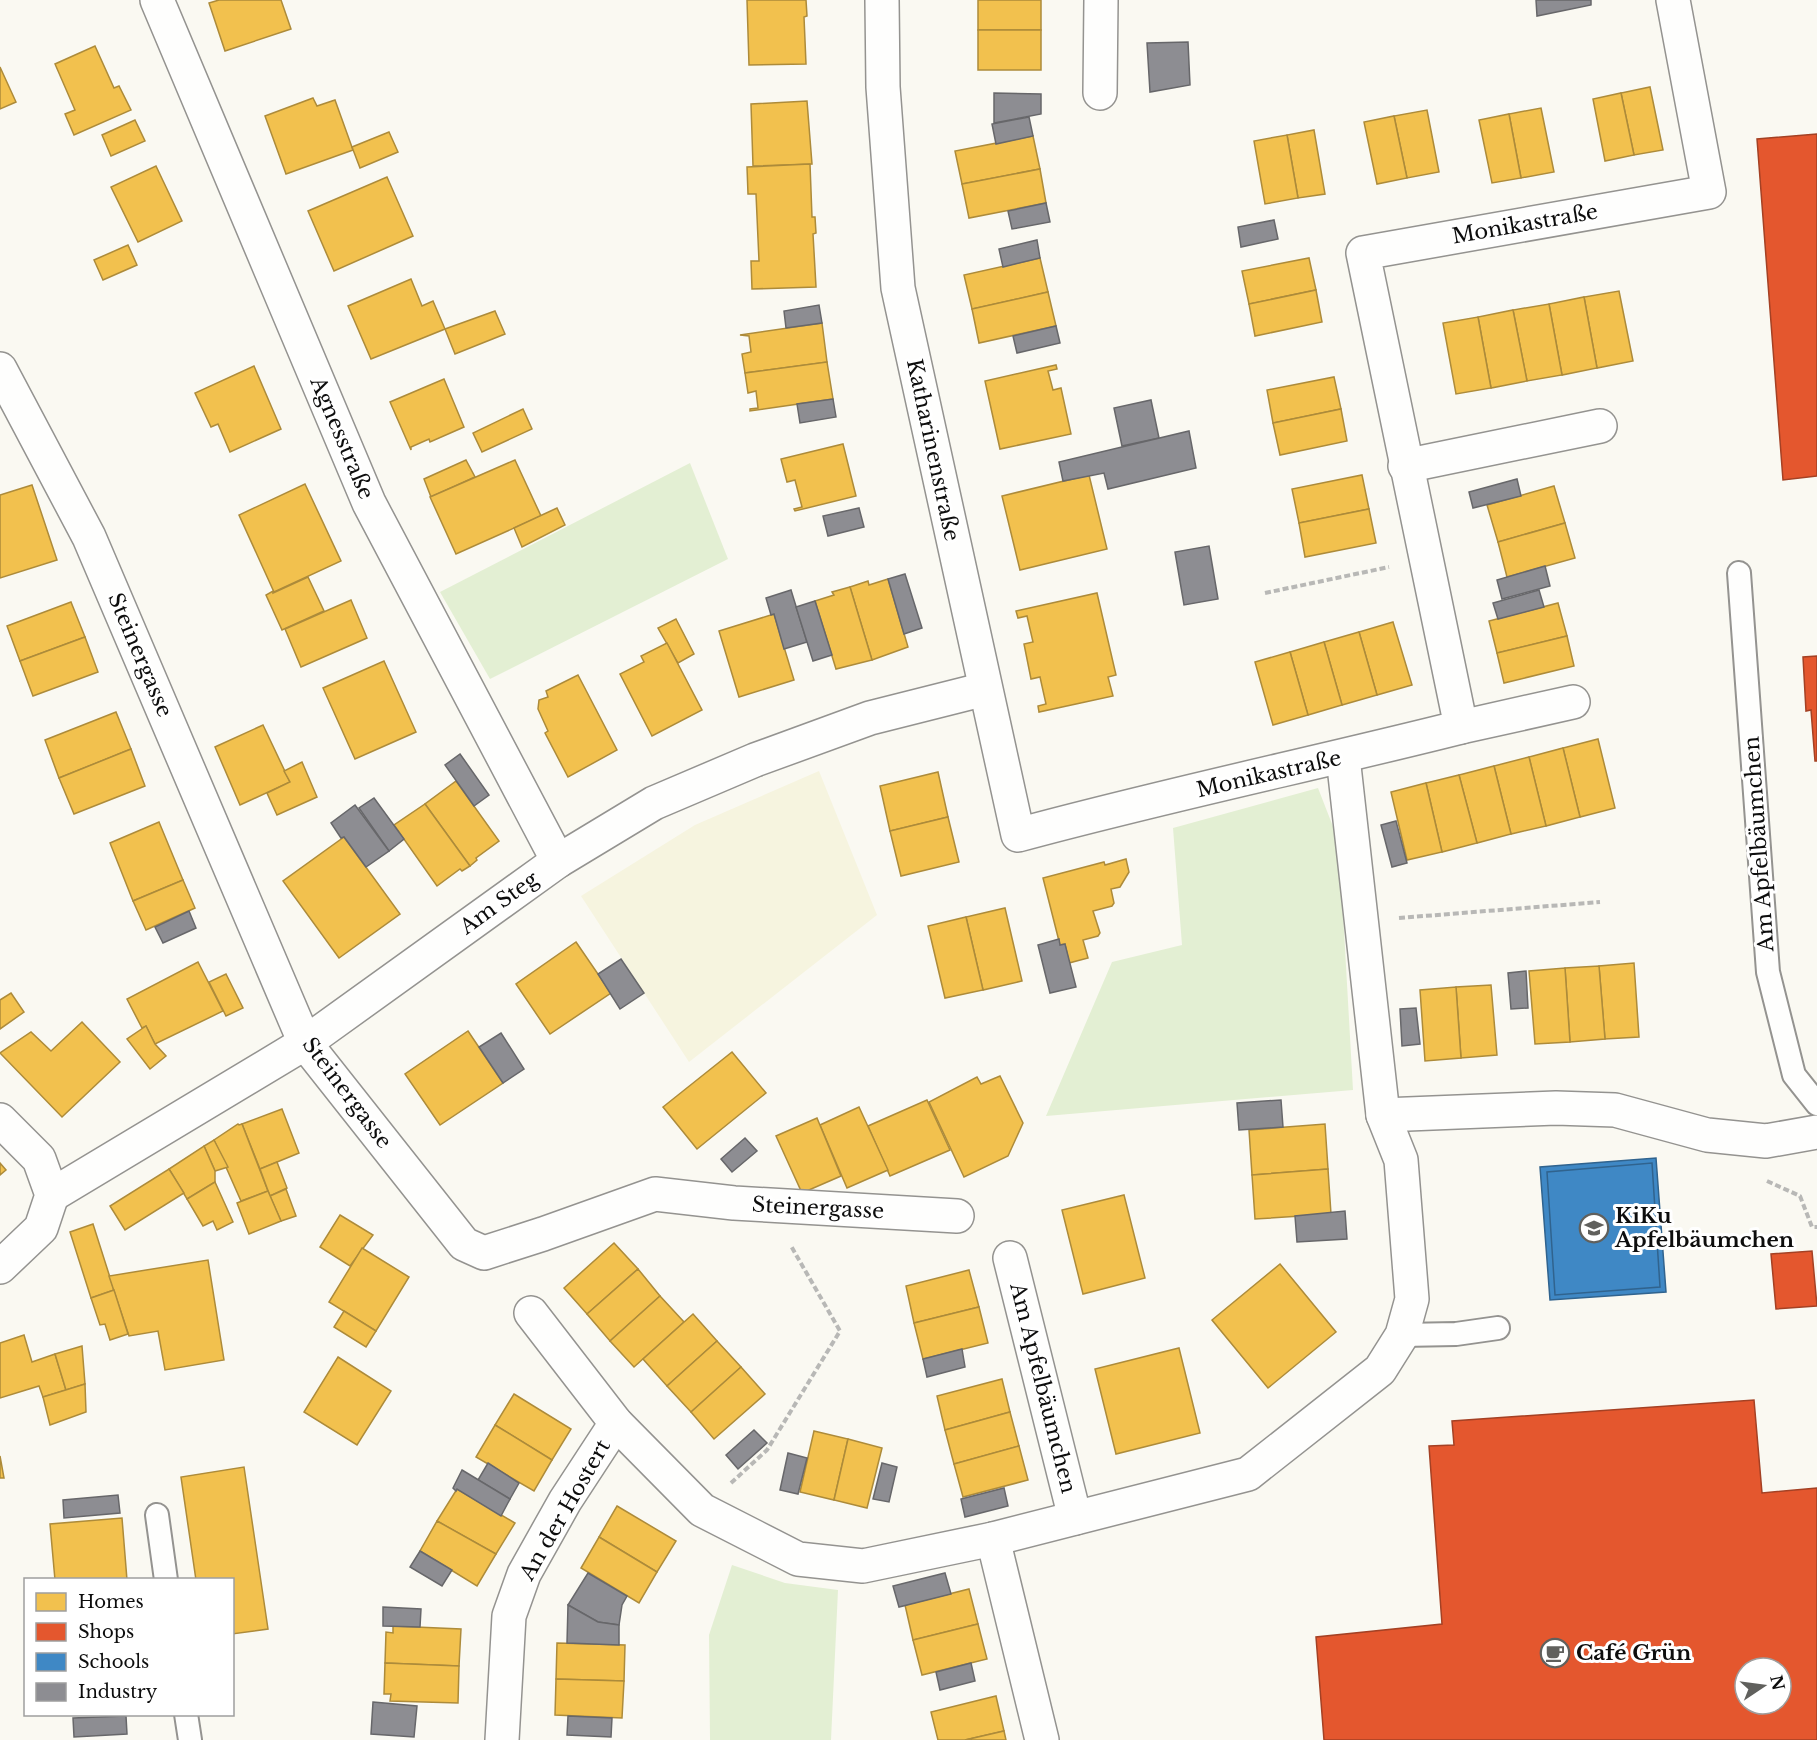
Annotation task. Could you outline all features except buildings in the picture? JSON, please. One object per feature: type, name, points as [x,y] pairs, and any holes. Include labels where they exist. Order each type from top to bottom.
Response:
[{"type":"street","name":"Agnesstraße","points":[[157,0],[369,503],[558,861]]},
{"type":"street","name":"Katharinenstraße","points":[[882,0],[883,87],[898,288],[1018,834],[1077,819]]},
{"type":"street","points":[[1100,93],[1101,0]]},
{"type":"street","name":"Monikastraße","points":[[1461,727],[1405,466],[1363,253],[1709,192],[1672,0]]},
{"type":"street","name":"Steinergasse","points":[[0,369],[89,537],[305,1043],[464,1244],[484,1253],[655,1194],[734,1203],[957,1216]]},
{"type":"street","points":[[1405,466],[1599,426]]},
{"type":"street","name":"Am Steg","points":[[52,1196],[305,1043],[558,861],[654,803],[755,760],[870,718],[985,689]]},
{"type":"street","name":"Monikastraße","points":[[1077,819],[1573,702]]},
{"type":"street","name":"Am Apfelbäumchen","points":[[993,1539],[1248,1474],[1380,1370],[1402,1335],[1413,1299],[1405,1196],[1401,1160],[1383,1115],[1343,757]]},
{"type":"street","points":[[1383,1115],[1556,1108],[1615,1110],[1707,1135],[1766,1141],[1817,1132]]},
{"type":"street","points":[[0,1120],[39,1159],[52,1196],[41,1228],[0,1267]]},
{"type":"street","name":"Am Apfelbäumchen","points":[[1010,1258],[1075,1518]]},
{"type":"street","name":"An der Hostert","points":[[531,1313],[616,1423],[702,1510],[798,1559],[863,1566],[993,1539]]},
{"type":"street","name":"An der Hostert","points":[[502,1740],[509,1616],[524,1574],[566,1501],[616,1423]]},
{"type":"street","points":[[993,1539],[1042,1740]]},
{"type":"lane","name":"Am Apfelbäumchen","points":[[1739,573],[1768,972],[1794,1075],[1817,1104]]},
{"type":"lane","points":[[1402,1335],[1456,1334],[1498,1328]]},
{"type":"lane","points":[[157,1515],[166,1578]]},
{"type":"lane","points":[[186,1716],[190,1740]]},
{"type":"path","points":[[1265,593],[1425,560]]},
{"type":"path","points":[[1362,921],[1600,902]]},
{"type":"path","points":[[702,1510],[767,1449],[840,1331],[789,1242]]},
{"type":"shaded area","points":[[819,771],[877,915],[689,1062],[581,896],[695,825]]},
{"type":"green space","points":[[690,463],[728,559],[490,679],[440,592]]},
{"type":"green space","points":[[1318,788],[1339,842],[1353,1090],[1046,1116],[1112,962],[1182,945],[1173,828]]},
{"type":"green space","points":[[732,1565],[785,1583],[838,1590],[831,1740],[710,1740],[709,1635]]},
{"type":"place","name":"KiKu Apfelbäumchen","points":[[1594,1228]]},
{"type":"place","name":"Café Grün","points":[[1555,1653]]}]
